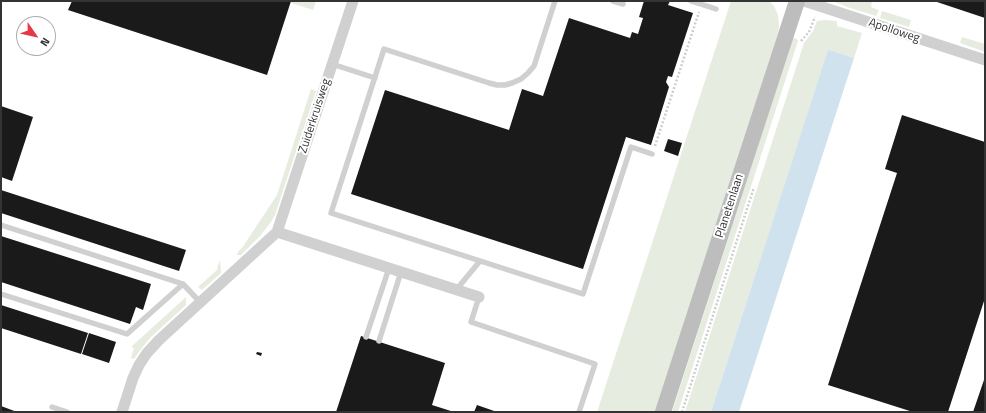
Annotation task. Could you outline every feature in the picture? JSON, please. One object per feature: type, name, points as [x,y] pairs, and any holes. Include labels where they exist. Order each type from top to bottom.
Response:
[{"type":"street","name":"Zuiderkruisweg","points":[[122,412],[133,378],[147,353],[159,340],[277,232],[352,1]]},
{"type":"street","name":"Planetenlaan","points":[[664,412],[797,1]]},
{"type":"street","name":"Apolloweg","points":[[804,1],[985,60]]},
{"type":"street","points":[[277,232],[479,298]]},
{"type":"lane","points":[[556,1],[534,66],[528,74],[512,83],[504,85],[489,83],[384,49],[331,212],[583,294],[631,148],[652,154]]},
{"type":"lane","points":[[613,1],[623,4]]},
{"type":"lane","points":[[691,1],[716,9]]},
{"type":"lane","points":[[332,64],[374,78]]},
{"type":"lane","points":[[1,224],[183,284],[200,302]]},
{"type":"lane","points":[[456,290],[480,261]]},
{"type":"lane","points":[[366,337],[389,268]]},
{"type":"lane","points":[[379,341],[401,272]]},
{"type":"lane","points":[[1,294],[127,334],[183,284]]},
{"type":"lane","points":[[479,298],[471,322],[595,364],[579,412]]},
{"type":"lane","points":[[52,407],[67,412]]},
{"type":"path","points":[[659,133],[701,4]]},
{"type":"path","points":[[801,41],[809,32],[819,6]]},
{"type":"path","name":"Planetenlaan","points":[[682,412],[755,185]]},
{"type":"shaded area","points":[[292,1],[316,1],[313,10],[291,3]]},
{"type":"shaded area","points":[[731,1],[769,1],[774,6],[778,15],[778,33],[656,412],[597,412]]},
{"type":"shaded area","points":[[833,1],[872,1],[871,7],[879,10],[876,16]]},
{"type":"shaded area","points":[[882,11],[911,20],[909,27],[880,18]]},
{"type":"shaded area","points":[[817,21],[837,21],[837,26],[862,33],[854,58],[828,51],[711,412],[685,412],[804,43],[813,31]]},
{"type":"shaded area","points":[[962,37],[985,44],[985,52],[960,43]]},
{"type":"shaded area","points":[[793,38],[797,39],[798,41],[678,412],[672,412]]},
{"type":"shaded area","points":[[311,89],[316,91],[275,215],[260,236],[241,255],[237,255],[277,195]]},
{"type":"shaded area","points":[[220,260],[221,273],[202,290],[198,287],[217,270]]},
{"type":"shaded area","points":[[186,297],[186,305],[151,337],[134,359],[131,358],[134,348],[131,347]]},
{"type":"water","points":[[828,50],[854,58],[739,412],[711,412]]},
{"type":"building","points":[[72,1],[291,1],[267,75],[68,10]]},
{"type":"building","points":[[644,1],[670,1],[668,5],[693,13],[672,77],[668,76],[666,82],[669,87],[651,145],[626,137],[583,269],[351,194],[385,90],[509,130],[522,89],[543,96],[569,18],[630,38],[632,32],[638,34],[643,18],[639,17]]},
{"type":"building","points":[[934,1],[985,1],[985,18]]},
{"type":"building","points":[[1,106],[33,117],[12,181],[1,177]]},
{"type":"building","points":[[902,115],[985,142],[985,298],[948,412],[913,412],[828,385],[897,173],[885,169]]},
{"type":"building","points":[[668,139],[682,143],[678,156],[664,151]]},
{"type":"building","points":[[1,190],[186,250],[179,271],[1,213]]},
{"type":"building","points":[[1,236],[151,284],[143,310],[136,307],[130,324],[1,282]]},
{"type":"building","points":[[1,305],[88,333],[81,354],[1,328]]},
{"type":"building","points":[[89,333],[116,342],[109,363],[82,354]]},
{"type":"building","points":[[361,336],[445,363],[432,405],[454,412],[336,412]]},
{"type":"building","points":[[257,352],[262,353],[261,356],[256,354]]},
{"type":"building","points":[[985,377],[985,412],[973,412]]},
{"type":"building","points":[[477,405],[497,412],[474,412]]},
{"type":"building","points":[[1,406],[17,412],[1,412]]}]
